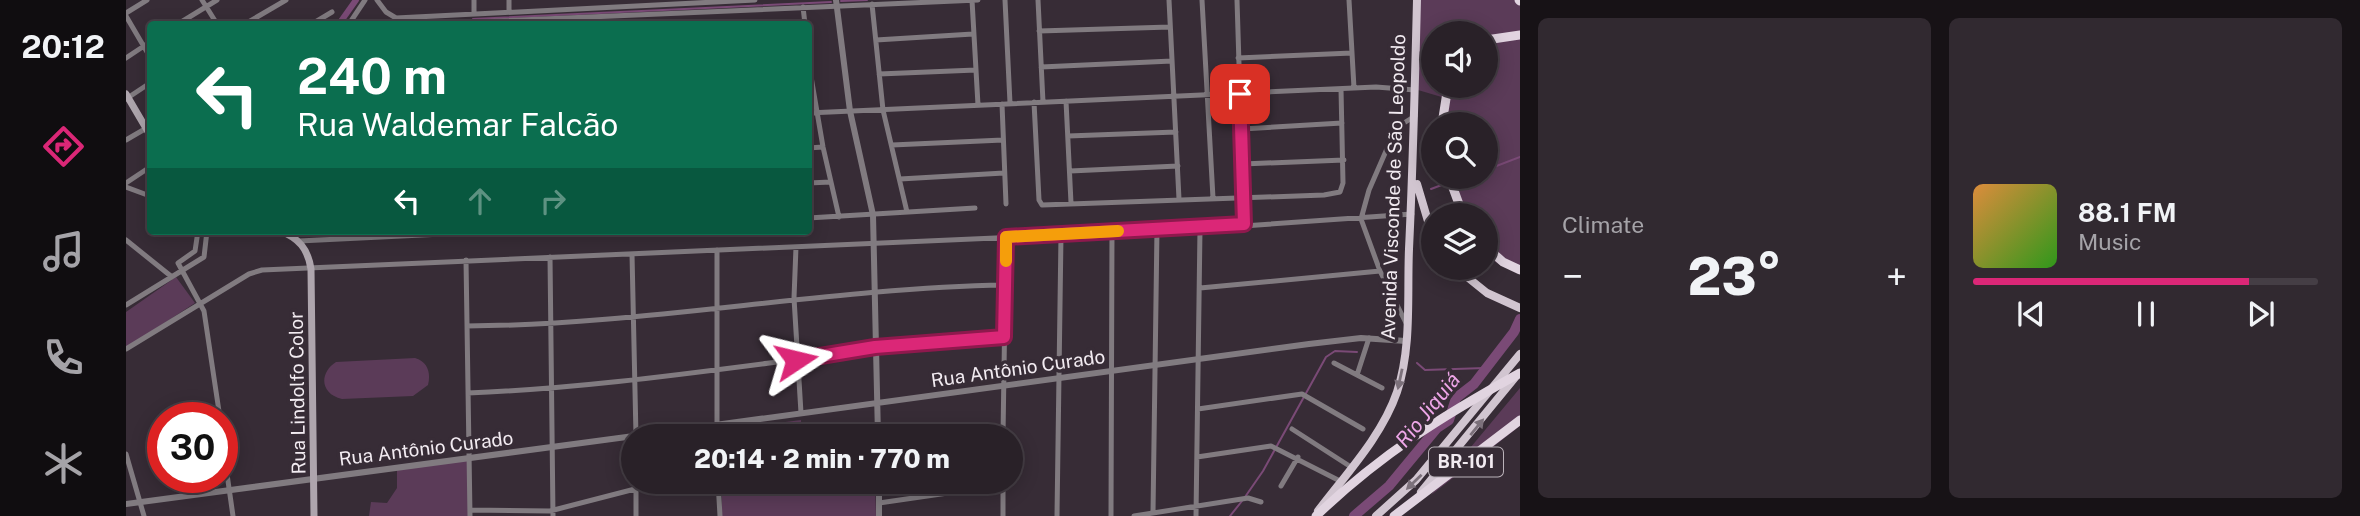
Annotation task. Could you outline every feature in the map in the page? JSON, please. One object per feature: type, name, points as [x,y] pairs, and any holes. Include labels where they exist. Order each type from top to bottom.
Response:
[{"type":"highway","points":[[1498,38],[1520,35]]},
{"type":"highway","points":[[1498,258],[1520,270]]},
{"type":"highway","name":"Avenida Visconde de São Leopoldo","points":[[1315,516],[1379,459],[1443,415],[1520,373]]},
{"type":"highway","name":"BR-101","points":[[1394,516],[1518,423]]},
{"type":"main road","name":"Avenida Visconde de São Leopoldo","points":[[1315,516],[1351,467],[1392,403],[1406,341],[1414,170],[1415,0]]},
{"type":"main road","points":[[127,97],[147,127]]},
{"type":"main road","points":[[1414,170],[1423,203]]},
{"type":"main road","points":[[298,237],[309,258],[311,269]]},
{"type":"main road","name":"Rua Lindolfo Color","points":[[311,269],[314,516]]},
{"type":"main road","points":[[1471,280],[1487,293],[1520,307]]},
{"type":"main road","points":[[1376,516],[1416,480],[1520,354]]},
{"type":"main road","points":[[1418,498],[1520,373]]},
{"type":"street","points":[[147,0],[126,15],[147,52]]},
{"type":"street","points":[[202,0],[215,21]]},
{"type":"street","points":[[183,21],[217,0]]},
{"type":"street","points":[[250,21],[286,0]]},
{"type":"street","points":[[351,21],[365,0]]},
{"type":"street","points":[[376,0],[386,12],[396,18],[755,0]]},
{"type":"street","points":[[474,0],[474,13]]},
{"type":"street","points":[[509,0],[509,12]]},
{"type":"street","points":[[972,0],[978,105]]},
{"type":"street","points":[[582,21],[616,16],[836,4],[978,0]]},
{"type":"street","points":[[1005,0],[1010,103]]},
{"type":"street","points":[[1038,0],[1043,102]]},
{"type":"street","points":[[1169,0],[1180,199]]},
{"type":"street","points":[[1202,0],[1213,198]]},
{"type":"street","points":[[1237,0],[1244,224]]},
{"type":"street","points":[[1349,0],[1354,88]]},
{"type":"street","points":[[836,4],[850,111],[873,215],[876,243],[877,424]]},
{"type":"street","points":[[872,4],[883,110],[907,212]]},
{"type":"street","points":[[803,7],[804,21]]},
{"type":"street","points":[[317,21],[332,12]]},
{"type":"street","points":[[649,15],[649,21]]},
{"type":"street","points":[[616,16],[616,21]]},
{"type":"street","points":[[1039,31],[1170,27]]},
{"type":"street","points":[[876,40],[973,34]]},
{"type":"street","points":[[126,58],[147,44]]},
{"type":"street","points":[[1238,58],[1352,53]]},
{"type":"street","points":[[1041,67],[1172,61]]},
{"type":"street","points":[[879,74],[975,70]]},
{"type":"street","points":[[127,97],[147,85]]},
{"type":"street","points":[[812,113],[1354,88],[1415,90]]},
{"type":"street","points":[[1034,102],[1041,204],[1324,195],[1340,191],[1344,160],[1341,89]]},
{"type":"street","points":[[812,90],[839,217]]},
{"type":"street","points":[[1066,101],[1071,203]]},
{"type":"street","points":[[1002,104],[1006,204]]},
{"type":"street","points":[[1407,324],[1380,271],[1361,219],[1369,190],[1396,128],[1415,116]]},
{"type":"street","points":[[1242,129],[1342,123]]},
{"type":"street","points":[[126,140],[147,131]]},
{"type":"street","points":[[1068,136],[1176,132]]},
{"type":"street","points":[[892,145],[1003,140]]},
{"type":"street","points":[[812,148],[822,147]]},
{"type":"street","points":[[1243,164],[1344,160]]},
{"type":"street","points":[[1070,171],[1178,166]]},
{"type":"street","points":[[147,169],[126,185],[147,195]]},
{"type":"street","points":[[900,179],[1004,173]]},
{"type":"street","points":[[812,183],[831,182]]},
{"type":"street","points":[[812,218],[975,208]]},
{"type":"street","points":[[126,349],[256,271],[1200,229],[1412,214]]},
{"type":"street","points":[[1153,513],[1157,229]]},
{"type":"street","points":[[1196,516],[1200,229]]},
{"type":"street","points":[[1111,516],[1114,371],[1112,231]]},
{"type":"street","points":[[197,235],[195,251],[179,261],[180,272],[202,303],[217,402]]},
{"type":"street","points":[[126,305],[204,257],[207,235]]},
{"type":"street","points":[[332,235],[332,239]]},
{"type":"street","points":[[298,237],[332,239],[400,235]]},
{"type":"street","points":[[1057,516],[1060,235]]},
{"type":"street","points":[[1002,424],[1006,237]]},
{"type":"street","points":[[126,240],[172,277]]},
{"type":"street","points":[[796,247],[794,298],[801,413]]},
{"type":"street","points":[[717,250],[717,424]]},
{"type":"street","points":[[632,254],[635,424]]},
{"type":"street","points":[[550,257],[552,513]]},
{"type":"street","points":[[466,260],[470,513],[552,513],[621,490]]},
{"type":"street","points":[[1200,288],[1380,271]]},
{"type":"street","points":[[467,326],[551,324],[875,290],[1005,285]]},
{"type":"street","points":[[468,393],[551,390],[796,360],[875,347],[1004,337]]},
{"type":"street","points":[[1357,375],[1369,338]]},
{"type":"street","name":"Rua Antônio Curado","points":[[724,424],[1369,338],[1406,341]]},
{"type":"street","points":[[1334,363],[1382,388]]},
{"type":"street","points":[[1198,409],[1305,395],[1363,429]]},
{"type":"street","points":[[1293,429],[1351,467]]},
{"type":"street","name":"Rua Antônio Curado","points":[[238,488],[621,438]]},
{"type":"street","points":[[1197,457],[1271,446],[1298,457],[1340,481]]},
{"type":"street","points":[[126,454],[144,516]]},
{"type":"street","points":[[1280,486],[1298,457]]},
{"type":"street","name":"Rua Antônio Curado","points":[[126,504],[202,493]]},
{"type":"street","points":[[230,493],[233,516]]},
{"type":"street","points":[[636,494],[636,516]]},
{"type":"street","points":[[719,494],[720,516]]},
{"type":"street","points":[[879,494],[879,516]]},
{"type":"street","points":[[879,503],[935,494]]},
{"type":"street","points":[[1003,494],[1003,516]]},
{"type":"street","points":[[1134,516],[1248,498],[1261,502]]},
{"type":"shaded area","points":[[1419,0],[1517,0],[1520,4],[1520,273],[1498,264],[1498,203],[1457,203],[1452,189],[1498,189],[1498,112],[1443,112],[1445,98],[1498,98],[1498,21],[1421,21],[1421,91],[1418,90]]},
{"type":"shaded area","points":[[176,277],[195,303],[126,348],[126,312]]},
{"type":"shaded area","points":[[415,358],[426,365],[429,376],[428,385],[413,396],[342,399],[329,393],[324,383],[327,372],[336,362]]},
{"type":"shaded area","points":[[1520,388],[1520,426],[1431,495]]},
{"type":"shaded area","points":[[801,420],[801,424],[770,424]]},
{"type":"shaded area","points":[[469,460],[469,516],[369,516],[371,502],[387,503],[397,488],[397,469]]},
{"type":"shaded area","points":[[722,494],[875,494],[876,516],[722,516]]},
{"type":"waterway","points":[[341,21],[356,0]]},
{"type":"waterway","points":[[841,1],[867,0]]},
{"type":"waterway","points":[[473,19],[831,2]]},
{"type":"waterway","points":[[1498,165],[1520,157]]},
{"type":"waterway","name":"Rio Jiquiá","points":[[1354,516],[1389,486],[1437,428],[1449,420],[1456,398],[1474,384],[1514,332],[1520,319]]},
{"type":"waterway","points":[[1245,497],[1263,471],[1326,357],[1335,351],[1357,352]]},
{"type":"waterway","points":[[1417,363],[1425,370],[1485,368]]},
{"type":"waterway","points":[[1230,516],[1242,501]]},
{"type":"slow traffic","points":[[1006,261],[1006,237],[1118,231]]},
{"type":"route","points":[[796,360],[875,347],[1004,337],[1006,237],[1200,229],[1244,224],[1240,94]]}]
